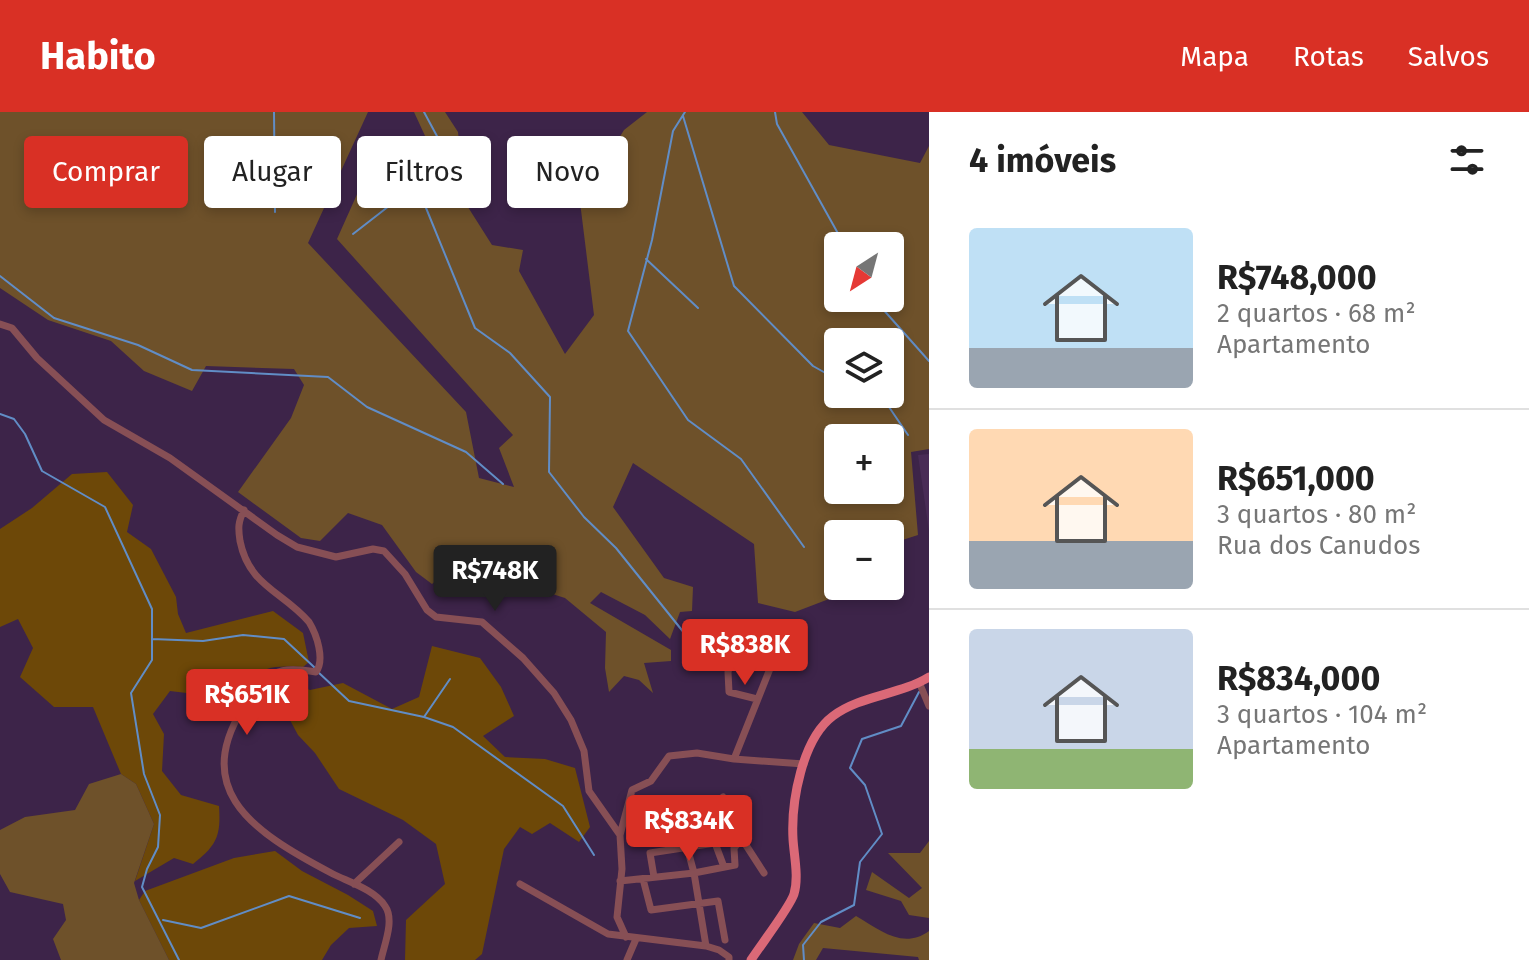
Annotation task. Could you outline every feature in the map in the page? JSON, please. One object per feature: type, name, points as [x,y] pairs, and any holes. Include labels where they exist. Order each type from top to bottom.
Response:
[{"type":"main road","points":[[751,960],[794,895],[795,804],[804,764],[815,735],[833,716],[846,708],[924,680]]},
{"type":"street","points":[[0,324],[12,328],[37,358],[104,420],[170,458],[297,547],[336,557],[373,549],[384,551],[405,574],[427,610],[436,617],[482,622],[523,658],[554,693],[571,720],[584,751],[589,791],[620,835]]},
{"type":"street","points":[[244,510],[238,527],[247,564],[256,578],[309,622],[314,631],[320,667],[316,672],[297,669],[271,673],[260,683],[240,712],[231,734],[223,774],[225,783],[241,810],[264,833],[310,862],[354,884],[385,906],[389,916],[381,960]]},
{"type":"street","points":[[734,759],[787,626]]},
{"type":"street","points":[[714,629],[737,641],[728,672],[729,692],[757,699]]},
{"type":"street","points":[[924,680],[929,706]]},
{"type":"street","points":[[626,937],[617,917],[620,835],[632,790],[651,781],[669,756],[697,753],[804,764]]},
{"type":"street","points":[[723,797],[742,839],[764,873]]},
{"type":"street","points":[[687,805],[697,828],[691,847],[697,903],[706,946]]},
{"type":"street","points":[[620,881],[694,873],[736,864],[734,848],[742,839]]},
{"type":"street","points":[[354,884],[399,842]]},
{"type":"street","points":[[654,877],[650,853],[715,843],[724,867]]},
{"type":"street","points":[[643,879],[651,910],[718,901],[725,940]]},
{"type":"street","points":[[520,884],[608,934],[706,946],[719,950],[729,960]]},
{"type":"street","points":[[701,924],[722,921]]},
{"type":"street","points":[[627,960],[636,939]]},
{"type":"shaded area","points":[[0,112],[368,112],[341,171],[341,136],[204,136],[204,208],[324,208],[308,243],[466,412],[479,478],[514,487],[499,448],[513,435],[337,239],[357,194],[357,208],[469,208],[492,245],[523,250],[519,271],[565,354],[594,315],[581,208],[628,208],[628,136],[620,136],[647,112],[802,112],[829,145],[920,163],[929,146],[929,449],[911,452],[918,535],[904,540],[904,520],[824,520],[826,600],[795,612],[758,603],[754,544],[633,463],[613,507],[664,578],[693,587],[692,611],[680,612],[670,639],[645,615],[601,592],[590,603],[671,650],[671,661],[644,663],[653,693],[639,680],[624,676],[609,692],[605,668],[606,632],[565,598],[492,575],[461,560],[432,584],[416,572],[382,525],[348,513],[320,541],[301,538],[238,492],[291,418],[304,385],[294,369],[206,366],[192,391],[144,371],[111,341],[48,320],[0,288]]},
{"type":"shaded area","points":[[414,112],[445,112],[458,136],[425,136]]},
{"type":"shaded area","points":[[929,454],[929,531],[918,455]]},
{"type":"shaded area","points":[[107,472],[133,505],[127,532],[151,549],[176,597],[178,614],[186,633],[273,611],[303,633],[309,662],[303,667],[276,667],[260,673],[253,678],[234,709],[205,711],[195,694],[170,691],[153,714],[164,734],[162,771],[181,795],[219,806],[218,833],[212,845],[193,864],[174,858],[135,881],[154,824],[136,784],[121,774],[93,707],[54,707],[20,677],[33,648],[18,619],[0,627],[0,529],[32,508],[72,474]]},
{"type":"shaded area","points":[[432,646],[480,658],[501,687],[514,716],[483,736],[505,757],[545,759],[575,768],[590,827],[579,842],[550,823],[532,834],[520,827],[504,849],[482,954],[475,960],[405,960],[406,920],[445,884],[436,844],[403,820],[339,789],[315,753],[298,735],[276,694],[290,682],[310,690],[343,683],[392,709],[419,697]]},
{"type":"shaded area","points":[[121,774],[136,784],[154,824],[134,883],[139,900],[169,960],[61,960],[53,939],[66,920],[63,904],[10,892],[0,874],[0,830],[25,817],[75,810],[89,784]]},
{"type":"shaded area","points":[[929,841],[929,918],[909,915],[901,901],[866,890],[872,872],[909,898],[922,888],[888,853],[920,853]]},
{"type":"shaded area","points":[[275,851],[302,871],[373,911],[377,926],[349,928],[331,945],[322,960],[169,960],[139,900],[145,891],[234,858]]},
{"type":"shaded area","points":[[856,916],[883,932],[901,938],[910,939],[929,931],[929,960],[823,948],[816,960],[793,960],[799,944],[814,923],[840,928]]},
{"type":"waterway","points":[[274,112],[275,212]]},
{"type":"waterway","points":[[424,112],[438,138],[440,155],[424,203],[475,328],[510,353],[550,397],[549,472],[584,517],[616,548],[701,654]]},
{"type":"waterway","points":[[685,112],[673,131],[652,240],[628,331],[688,420],[741,459],[804,547]]},
{"type":"waterway","points":[[775,112],[777,124],[837,232]]},
{"type":"waterway","points":[[683,116],[734,286],[813,366],[824,372]]},
{"type":"waterway","points":[[353,234],[386,208]]},
{"type":"waterway","points":[[646,259],[698,308]]},
{"type":"waterway","points":[[0,276],[54,318],[138,345],[192,370],[328,377],[367,407],[466,452],[503,484]]},
{"type":"waterway","points":[[885,312],[929,361]]},
{"type":"waterway","points":[[890,408],[908,435]]},
{"type":"waterway","points":[[0,414],[14,419],[25,434],[42,471],[105,507],[152,609],[152,660],[131,693],[144,774],[160,815],[158,847],[142,887],[179,960]]},
{"type":"waterway","points":[[152,639],[203,641],[243,635],[284,639],[314,667]]},
{"type":"waterway","points":[[318,672],[349,701],[424,717],[453,727],[563,806],[594,855]]},
{"type":"waterway","points":[[424,717],[450,679]]},
{"type":"waterway","points":[[804,960],[803,945],[821,922],[854,905],[860,862],[882,834],[865,785],[850,768],[862,739],[901,726],[919,692]]},
{"type":"waterway","points":[[163,920],[201,928],[289,896],[360,918]]}]
